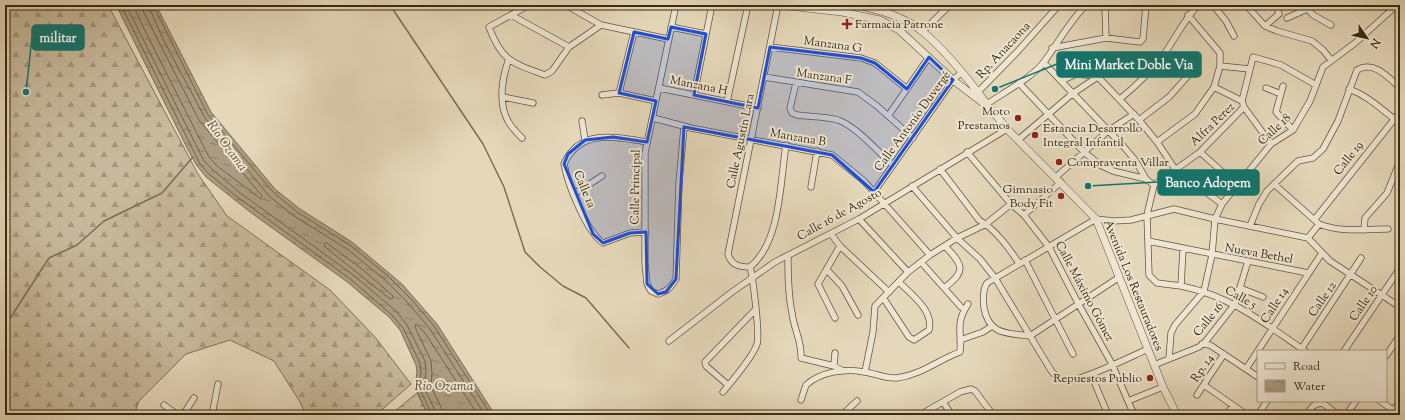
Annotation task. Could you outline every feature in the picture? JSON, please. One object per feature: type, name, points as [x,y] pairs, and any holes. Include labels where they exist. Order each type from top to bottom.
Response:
[{"type":"street","points":[[529,5],[489,28],[502,54],[512,62],[545,74],[549,74],[559,63],[569,47],[601,25]]},
{"type":"street","points":[[566,5],[601,25],[668,39]]},
{"type":"street","name":"Calle Principal","points":[[676,5],[645,153],[645,263],[647,284],[651,291],[658,294],[666,292],[676,279],[679,183],[684,127]]},
{"type":"street","points":[[694,95],[712,5]]},
{"type":"street","points":[[726,102],[748,5]]},
{"type":"street","name":"Calle Agustín Lara","points":[[750,268],[730,262],[728,254],[779,5]]},
{"type":"street","name":"Avenida Los Restauradores","points":[[779,5],[842,12],[880,20],[899,30],[953,80],[989,106],[1007,129],[1096,219],[1118,278],[1163,387],[1177,415]]},
{"type":"street","points":[[858,5],[882,11],[923,31],[962,72],[989,106],[1044,63],[1052,48],[1086,5]]},
{"type":"street","points":[[882,11],[890,5]]},
{"type":"street","points":[[923,31],[950,5]]},
{"type":"street","name":"Rp. Anacaona","points":[[978,92],[1018,51],[1059,5]]},
{"type":"street","points":[[1105,5],[1106,38]]},
{"type":"street","points":[[1052,48],[1106,38],[1140,42],[1143,39],[1146,5]]},
{"type":"street","points":[[1120,99],[1145,78],[1164,54],[1188,15],[1198,5]]},
{"type":"street","points":[[1213,5],[1226,21],[1234,36]]},
{"type":"street","points":[[1246,5],[1265,26],[1312,41],[1323,50],[1331,60]]},
{"type":"street","points":[[1265,26],[1279,14],[1276,5]]},
{"type":"street","name":"Calle 18","points":[[1204,290],[1215,219],[1222,204],[1271,144],[1293,130],[1307,109],[1323,67],[1355,43],[1397,5]]},
{"type":"street","points":[[1287,18],[1306,7],[1313,16],[1331,26]]},
{"type":"street","points":[[511,15],[569,47]]},
{"type":"street","points":[[1157,142],[1190,120],[1214,87],[1220,66],[1220,53],[1188,15]]},
{"type":"street","points":[[671,27],[706,34]]},
{"type":"street","points":[[619,93],[634,32]]},
{"type":"street","name":"Manzana G","points":[[770,47],[861,58],[875,63],[907,89]]},
{"type":"street","name":"Alfra Perez","points":[[1154,185],[1200,152],[1243,104],[1252,58],[1254,56],[1281,66],[1316,85]]},
{"type":"street","points":[[888,116],[929,57]]},
{"type":"street","points":[[509,59],[503,74],[502,97],[508,120],[522,138]]},
{"type":"street","points":[[1044,63],[1135,160],[1146,179]]},
{"type":"street","points":[[1018,140],[1072,94],[1117,64]]},
{"type":"street","points":[[1220,66],[1250,69]]},
{"type":"street","points":[[1250,226],[1259,204],[1274,184],[1298,161],[1313,158],[1318,155],[1338,121],[1357,70],[1371,67],[1380,70],[1400,88]]},
{"type":"street","points":[[1140,120],[1169,97],[1195,68]]},
{"type":"street","name":"Calle Antonio Duvergé","points":[[874,192],[953,80],[962,72]]},
{"type":"street","points":[[1061,81],[1076,74],[1097,76],[1140,120],[1175,169],[1222,204]]},
{"type":"street","name":"Manzana F","points":[[764,77],[858,92],[912,138]]},
{"type":"street","points":[[796,83],[790,108],[792,112],[798,115],[842,122],[854,130],[893,165]]},
{"type":"street","points":[[1019,83],[1084,152],[1105,168],[1146,179],[1154,185],[1147,215],[1148,241]]},
{"type":"street","points":[[1283,86],[1276,112],[1293,130]]},
{"type":"street","points":[[1214,87],[1243,104],[1271,144]]},
{"type":"street","name":"Manzana H","points":[[658,88],[758,108]]},
{"type":"street","points":[[1266,88],[1281,94]]},
{"type":"street","points":[[1349,89],[1359,93],[1373,102],[1393,118]]},
{"type":"street","points":[[602,95],[619,93],[656,101]]},
{"type":"street","points":[[502,97],[532,103]]},
{"type":"street","name":"Calle 19","points":[[1308,238],[1317,222],[1393,118],[1400,112]]},
{"type":"street","points":[[1024,215],[1084,152],[1108,131],[1134,114]]},
{"type":"street","name":"Manzana B","points":[[653,118],[684,127],[786,145],[832,155],[841,160],[874,192]]},
{"type":"street","points":[[582,121],[585,140],[613,137],[647,142]]},
{"type":"street","name":"Calle 16 de Agosto","points":[[669,341],[753,278],[788,255],[859,219],[883,203],[1007,129]]},
{"type":"street","name":"Calle 1a","points":[[585,140],[568,154],[564,164],[574,194],[593,234],[603,243],[630,233],[646,232]]},
{"type":"street","points":[[723,392],[757,344],[758,330],[753,278],[750,268],[762,254],[772,234],[786,145]]},
{"type":"street","points":[[811,187],[817,151]]},
{"type":"street","name":"Calle Máximo Gómez","points":[[967,152],[1011,204],[1024,215],[1049,247],[1112,364],[1134,415]]},
{"type":"street","points":[[1200,152],[1236,185]]},
{"type":"street","points":[[1364,230],[1365,218],[1387,193],[1400,161]]},
{"type":"street","points":[[940,169],[979,220],[986,224],[1009,248],[1019,263]]},
{"type":"street","points":[[574,194],[602,176]]},
{"type":"street","points":[[1274,184],[1317,222],[1344,230],[1388,229]]},
{"type":"street","points":[[912,186],[957,238],[980,259],[995,278],[1052,372],[1057,376],[1069,380],[1091,374],[1148,349]]},
{"type":"street","points":[[874,192],[930,255]]},
{"type":"street","points":[[865,372],[872,338],[875,306],[884,299],[908,272],[930,255],[957,238],[986,224],[1011,204]]},
{"type":"street","points":[[1118,278],[1030,336],[1006,333],[992,326],[987,321],[983,303],[985,286],[1019,263],[1096,219],[1119,221],[1132,220],[1174,209],[1308,238],[1330,261],[1400,307]]},
{"type":"street","points":[[859,219],[908,272]]},
{"type":"street","points":[[831,234],[840,246],[889,292]]},
{"type":"street","name":"Nueva Bethel","points":[[1148,241],[1209,255],[1308,272]]},
{"type":"street","name":"Calle 5","points":[[1148,241],[1150,278],[1157,283],[1204,290],[1235,304],[1303,350]]},
{"type":"street","points":[[835,318],[818,286],[818,283],[840,246]]},
{"type":"street","points":[[944,288],[956,278],[961,267],[958,260],[945,246]]},
{"type":"street","points":[[1181,286],[1183,249]]},
{"type":"street","name":"Calle 14","points":[[1258,350],[1308,272],[1322,253]]},
{"type":"street","points":[[788,255],[789,295],[792,315],[802,345],[801,358],[803,360],[834,366],[843,371]]},
{"type":"street","name":"Calle 12","points":[[1303,350],[1351,275],[1360,258]]},
{"type":"street","points":[[1025,260],[1054,320],[1073,354]]},
{"type":"street","points":[[921,262],[961,307]]},
{"type":"street","points":[[1235,304],[1248,262]]},
{"type":"street","name":"Calle 10","points":[[1345,350],[1400,268]]},
{"type":"street","points":[[827,270],[842,286],[858,315]]},
{"type":"street","points":[[884,299],[909,337],[914,340],[929,330],[931,323],[928,314],[919,302],[899,282]]},
{"type":"street","points":[[1240,288],[1263,297]]},
{"type":"street","points":[[1169,359],[1171,333],[1175,325],[1204,290]]},
{"type":"street","points":[[801,400],[805,387],[811,380],[821,375],[843,371],[865,372],[876,376],[896,378],[930,368],[943,358],[960,352],[959,323],[961,314],[968,304]]},
{"type":"street","name":"Calle 16","points":[[1154,365],[1202,344],[1235,304]]},
{"type":"street","points":[[728,385],[706,366],[706,362],[755,310]]},
{"type":"street","points":[[960,340],[987,330],[992,326]]},
{"type":"street","points":[[1387,354],[1400,335]]},
{"type":"street","points":[[1202,344],[1210,346],[1224,354],[1257,376]]},
{"type":"street","name":"Calle 14","points":[[1246,369],[1257,352]]},
{"type":"street","points":[[834,366],[835,353]]},
{"type":"street","name":"Rp. 14","points":[[1197,395],[1224,354]]},
{"type":"street","points":[[1091,374],[1108,415]]},
{"type":"street","points":[[212,415],[218,384]]},
{"type":"street","points":[[1204,385],[1247,415]]},
{"type":"street","points":[[1128,402],[1163,387]]},
{"type":"street","points":[[921,415],[971,389],[975,391],[993,415]]},
{"type":"street","points":[[183,415],[194,398]]},
{"type":"street","points":[[842,415],[857,401]]},
{"type":"street","points":[[1394,410],[1400,401]]},
{"type":"street","points":[[944,402],[952,415]]},
{"type":"street","points":[[1258,415],[1266,402]]},
{"type":"street","points":[[1346,415],[1355,402]]},
{"type":"street","points":[[1382,402],[1400,415]]},
{"type":"street","points":[[1306,415],[1314,406],[1320,403],[1338,415]]},
{"type":"street","points":[[164,405],[178,415]]},
{"type":"street","points":[[1226,415],[1233,406]]},
{"type":"highlighted area","points":[[671,27],[706,34],[694,95],[758,108],[770,47],[861,58],[875,63],[907,89],[929,57],[953,80],[874,192],[832,155],[684,127],[676,279],[666,292],[658,294],[647,284],[646,232],[630,233],[603,243],[593,234],[564,164],[568,154],[585,140],[613,137],[647,142],[656,101],[619,93],[634,32],[668,39]]},
{"type":"green space","points":[[5,5],[108,5],[198,174],[227,216],[330,290],[375,337],[411,384],[376,415],[306,415],[300,402],[274,361],[230,340],[186,354],[139,401],[134,415],[5,415]]},
{"type":"green space","points":[[417,393],[428,415],[390,415]]},
{"type":"water","name":"Río Ozama","points":[[116,5],[156,5],[211,112],[275,189],[300,209],[352,242],[402,284],[437,324],[495,415],[428,415],[415,387],[417,372],[416,365],[400,330],[389,317],[346,281],[250,212],[206,177],[197,166],[188,150]]},
{"type":"waterway","points":[[390,5],[483,144],[504,187],[525,252],[563,286],[586,298],[629,348]]},
{"type":"waterway","points":[[5,326],[49,258],[77,245],[104,221],[162,193],[193,157]]},
{"type":"place","name":"Farmacia Patrone","points":[[847,24]]},
{"type":"place","name":"Mini Market Doble Via","points":[[995,89]]},
{"type":"place","name":"militar","points":[[26,92]]},
{"type":"place","name":"Moto Prestamos","points":[[1018,118]]},
{"type":"place","name":"Estancia Desarrollo Integral Infantil","points":[[1035,135]]},
{"type":"place","name":"Compraventa Villar","points":[[1059,162]]},
{"type":"place","name":"Banco Adopem","points":[[1088,186]]},
{"type":"place","name":"Gimnasio Body Fit","points":[[1061,196]]},
{"type":"place","name":"Repuestos Publio","points":[[1150,378]]}]
